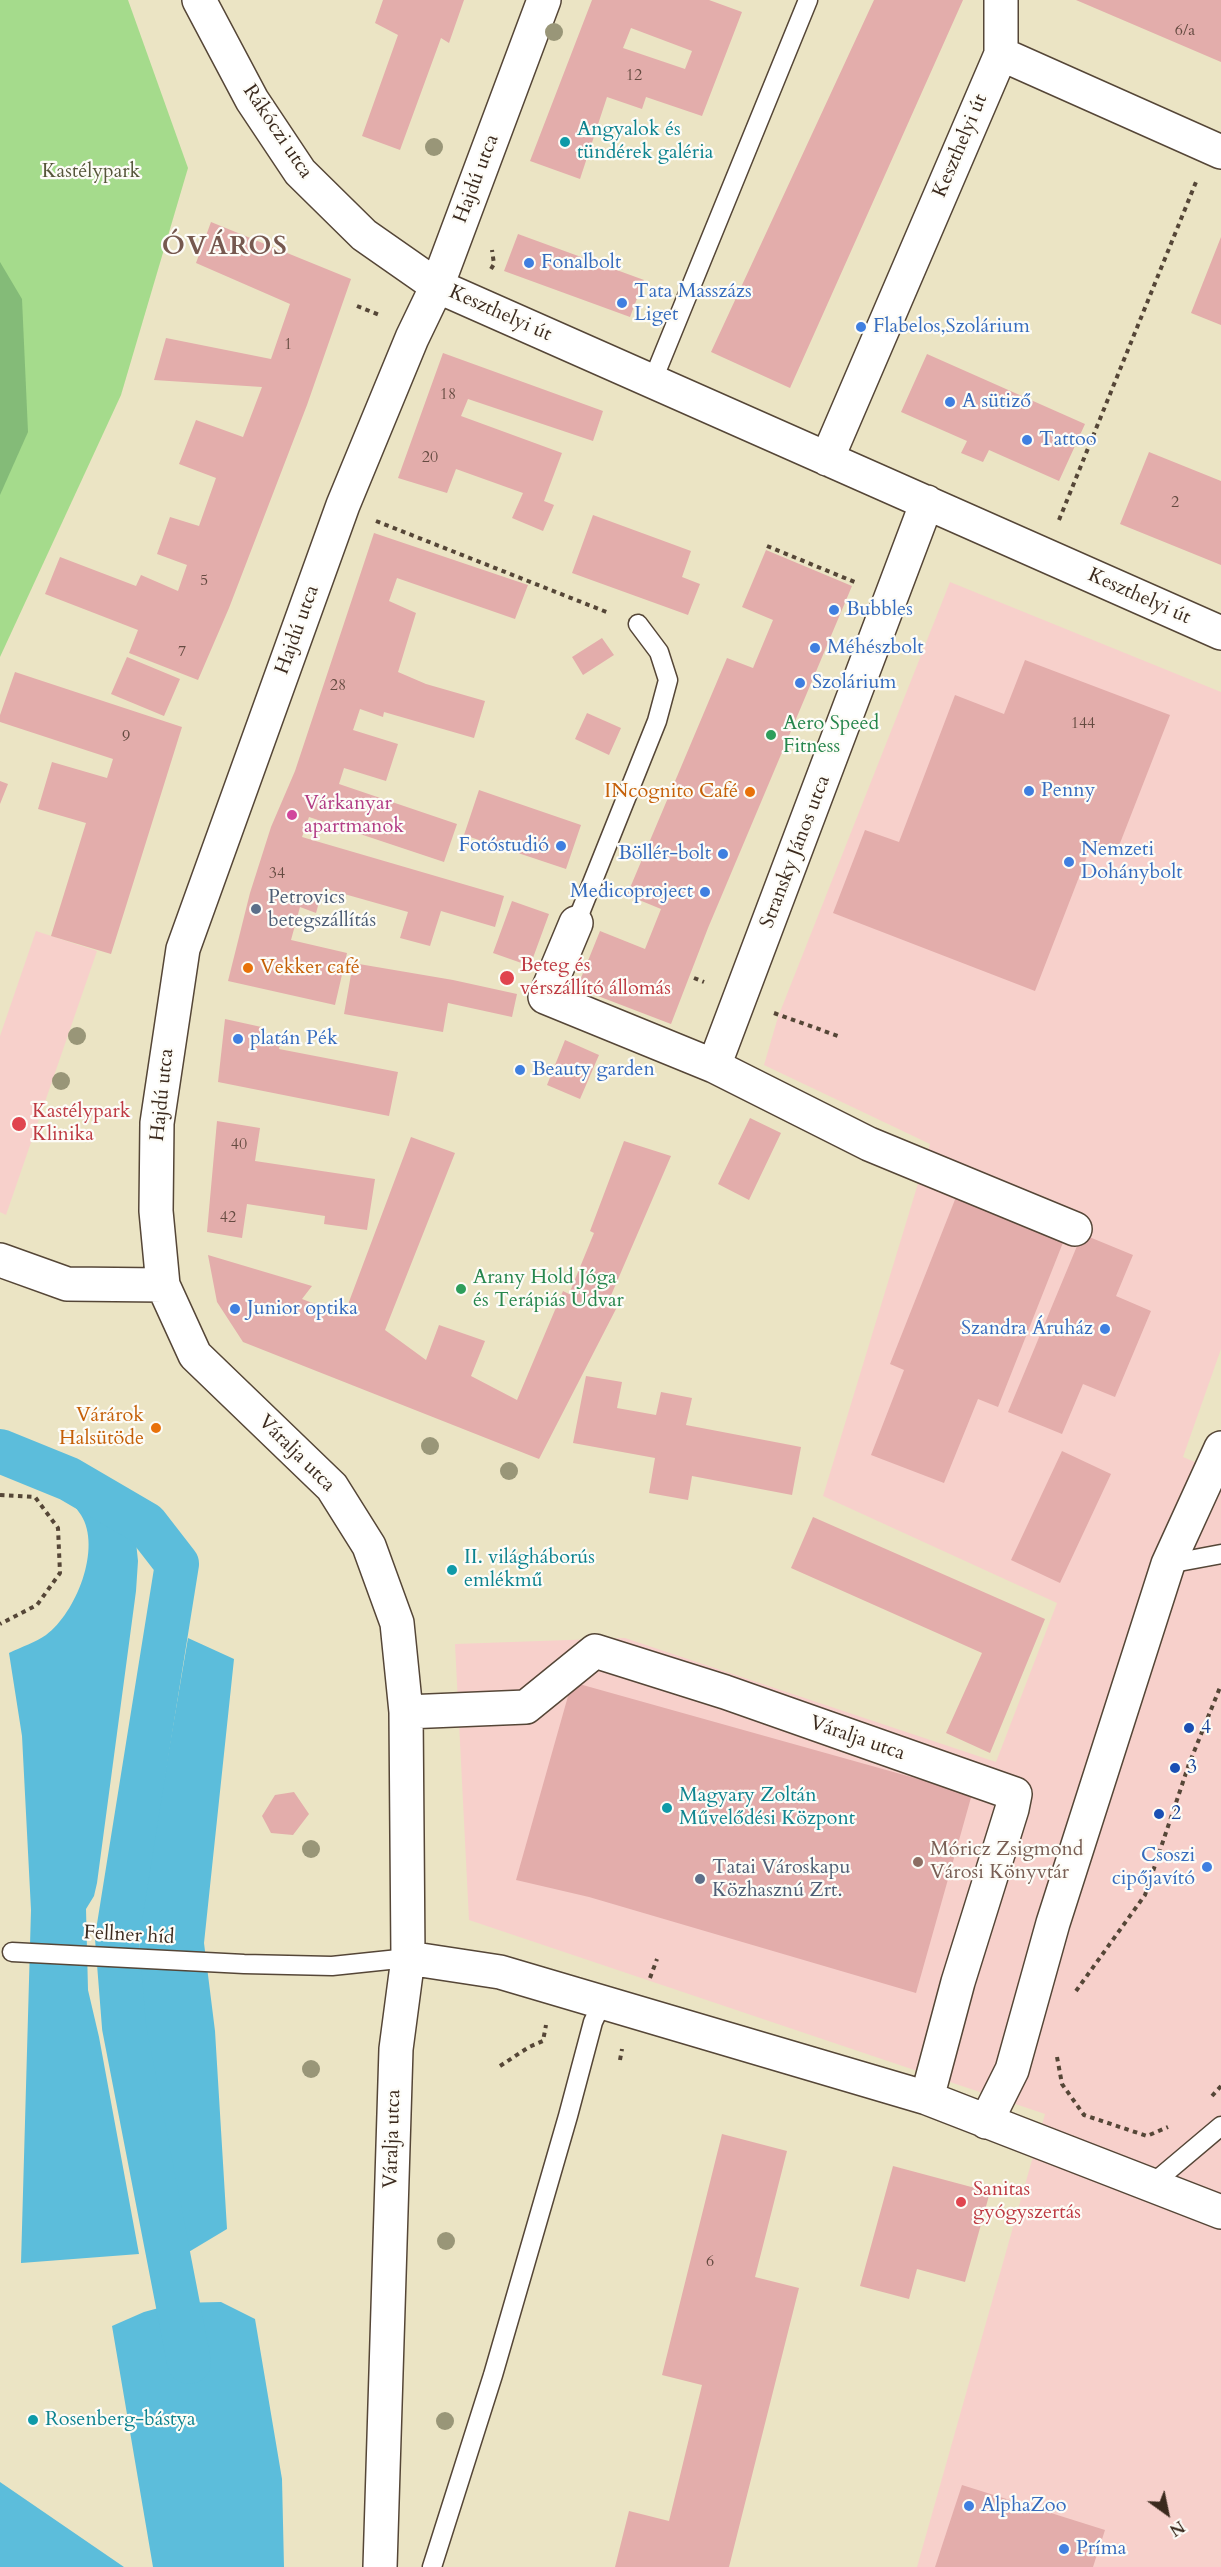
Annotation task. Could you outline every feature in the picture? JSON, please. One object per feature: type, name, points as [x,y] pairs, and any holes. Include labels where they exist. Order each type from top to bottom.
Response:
[{"type":"street","name":"Rákóczi utca","points":[[200,0],[252,100],[300,172],[364,235],[437,286]]},
{"type":"street","name":"Hajdú utca","points":[[163,1285],[156,1211],[157,1123],[183,949],[343,506],[412,338],[437,286],[544,0]]},
{"type":"street","points":[[1001,0],[1001,54],[1215,150]]},
{"type":"street","name":"Keszthelyi út","points":[[826,459],[1001,54]]},
{"type":"street","name":"Keszthelyi út","points":[[437,286],[1221,633]]},
{"type":"street","name":"Stransky János utca","points":[[714,1066],[927,502]]},
{"type":"street","points":[[576,922],[545,997],[714,1066],[869,1144],[1075,1228]]},
{"type":"street","points":[[0,1260],[67,1284],[163,1285]]},
{"type":"street","name":"Váralja utca","points":[[163,1285],[195,1355],[332,1487],[369,1546],[397,1623],[406,1712],[408,1958],[396,2049],[380,2567]]},
{"type":"street","points":[[986,2122],[1012,2070],[1057,1912],[1168,1564],[1221,1448]]},
{"type":"street","name":"Váralja utca","points":[[406,1712],[526,1707],[595,1651],[725,1692],[1015,1794],[958,1982],[927,2098]]},
{"type":"street","points":[[408,1958],[500,1972],[927,2098],[1221,2212]]},
{"type":"lane","points":[[652,382],[808,0]]},
{"type":"lane","points":[[576,922],[657,722],[668,680],[659,652],[638,624]]},
{"type":"lane","points":[[1168,1564],[1221,1554]]},
{"type":"lane","name":"Fellner híd","points":[[12,1952],[244,1964],[332,1966],[408,1958]]},
{"type":"lane","points":[[432,2567],[493,2375],[593,2022],[602,2003]]},
{"type":"lane","points":[[1151,2185],[1221,2126]]},
{"type":"path","points":[[1045,555],[1215,150]]},
{"type":"path","points":[[373,519],[638,624]]},
{"type":"path","points":[[767,546],[858,584]]},
{"type":"path","points":[[782,1018],[838,1036]]},
{"type":"path","points":[[0,1495],[35,1497],[58,1528],[60,1573],[37,1605],[0,1624]]},
{"type":"path","points":[[1072,1997],[1145,1894],[1189,1764],[1221,1685]]},
{"type":"path","points":[[1055,2049],[1062,2085],[1084,2115],[1147,2136],[1175,2124]]},
{"type":"path","points":[[1208,2101],[1221,2086]]},
{"type":"shaded area","points":[[950,582],[1221,692],[1221,1349],[1183,1457],[1221,1473],[1221,2567],[917,2567],[1045,2114],[469,1920],[455,1644],[625,1638],[996,1762],[1057,1603],[823,1496],[930,1144],[764,1065],[778,1017]]},
{"type":"shaded area","name":"Kastélypark Klinika","points":[[36,931],[97,951],[6,1215],[0,1212],[0,1036]]},
{"type":"green space","name":"Kastélypark","points":[[0,0],[128,0],[188,168],[121,395],[0,657]]},
{"type":"green space","points":[[0,262],[22,299],[28,432],[0,495]]},
{"type":"water","points":[[52,1452],[131,1495],[138,1561],[136,1591],[97,1883],[94,1896],[86,1909],[88,1990],[99,2037],[139,2254],[21,2263],[31,1910],[22,1736],[9,1653],[46,1635],[67,1612],[83,1579],[89,1545],[87,1529],[77,1509],[61,1493],[36,1477]]},
{"type":"water","points":[[188,1638],[234,1659],[204,1943],[215,2031],[227,2229],[182,2256],[142,2032],[139,1926]]},
{"type":"water","points":[[221,2302],[255,2319],[282,2479],[284,2567],[153,2567],[112,2326],[144,2312],[177,2303]]},
{"type":"water","points":[[0,2482],[124,2567],[0,2567]]},
{"type":"building","points":[[383,0],[464,0],[449,43],[441,38],[400,150],[362,136],[398,35],[375,23]]},
{"type":"building","points":[[592,0],[709,0],[742,12],[702,116],[646,97],[642,109],[607,97],[580,179],[530,161]],"holes":[[[631,28],[692,51],[685,69],[623,48]]]},
{"type":"building","points":[[874,0],[963,0],[790,388],[711,352]]},
{"type":"building","points":[[1076,0],[1221,0],[1221,62]]},
{"type":"building","points":[[211,222],[351,279],[307,405],[229,608],[198,680],[129,653],[138,630],[45,594],[60,557],[136,586],[141,575],[178,591],[187,565],[157,554],[170,517],[199,526],[216,478],[179,464],[196,420],[243,437],[262,387],[154,380],[166,338],[271,359],[290,304],[196,263]]},
{"type":"building","points":[[518,234],[644,280],[630,317],[504,271]]},
{"type":"building","points":[[1221,237],[1221,325],[1191,313]]},
{"type":"building","points":[[443,353],[603,411],[593,441],[468,399],[461,416],[562,453],[544,501],[554,505],[543,531],[512,518],[523,493],[456,469],[447,493],[398,478]]},
{"type":"building","points":[[927,354],[1085,424],[1059,481],[989,450],[983,462],[961,453],[967,441],[901,412]]},
{"type":"building","points":[[1149,452],[1221,481],[1221,565],[1120,524]]},
{"type":"building","points":[[593,515],[691,551],[682,577],[700,584],[688,615],[572,573]]},
{"type":"building","points":[[374,533],[528,585],[515,619],[397,578],[389,601],[416,613],[398,672],[426,684],[485,701],[474,738],[384,712],[383,717],[360,709],[353,730],[398,744],[386,781],[344,768],[339,784],[457,824],[444,862],[309,817],[302,837],[504,896],[495,927],[441,911],[430,946],[400,938],[408,912],[323,888],[316,913],[300,907],[291,940],[347,953],[335,1005],[228,981],[250,893],[271,827],[295,771]]},
{"type":"building","points":[[766,550],[852,586],[708,928],[671,1024],[577,988],[600,931],[645,949],[661,909],[627,895],[727,658],[753,668],[773,620],[742,607]]},
{"type":"building","points":[[602,638],[614,655],[583,675],[572,657]]},
{"type":"building","points":[[127,657],[180,679],[164,716],[111,694]]},
{"type":"building","name":"Penny","points":[[1025,660],[1170,715],[1115,856],[1091,846],[1035,991],[833,913],[865,830],[899,842],[955,695],[1004,714]]},
{"type":"building","points":[[15,672],[182,727],[111,954],[51,936],[86,823],[38,809],[52,762],[107,778],[113,759],[0,722],[0,715]]},
{"type":"building","points":[[587,713],[621,728],[609,755],[575,739]]},
{"type":"building","points":[[0,781],[8,784],[0,804]]},
{"type":"building","points":[[479,790],[581,825],[566,869],[464,835]]},
{"type":"building","points":[[512,901],[549,914],[530,966],[493,953]]},
{"type":"building","points":[[353,963],[453,980],[517,994],[512,1017],[448,1003],[443,1032],[344,1014]]},
{"type":"building","points":[[225,1019],[266,1028],[265,1034],[281,1037],[279,1049],[398,1072],[389,1116],[218,1082]]},
{"type":"building","points":[[565,1040],[599,1055],[580,1099],[547,1085]]},
{"type":"building","points":[[750,1118],[781,1133],[749,1200],[718,1184]]},
{"type":"building","points":[[217,1121],[260,1128],[255,1161],[375,1179],[367,1230],[324,1224],[325,1216],[247,1204],[242,1238],[207,1232]]},
{"type":"building","points":[[411,1137],[455,1153],[385,1330],[426,1360],[439,1325],[485,1341],[471,1376],[517,1400],[563,1291],[569,1294],[594,1233],[590,1231],[624,1141],[671,1156],[606,1307],[616,1309],[539,1459],[243,1342],[217,1302],[208,1255],[312,1286],[302,1299],[344,1315]]},
{"type":"building","points":[[956,1197],[1064,1240],[998,1407],[978,1399],[944,1483],[871,1455],[904,1370],[890,1364]]},
{"type":"building","points":[[1082,1234],[1133,1255],[1116,1296],[1151,1311],[1115,1397],[1083,1384],[1062,1434],[1008,1412]]},
{"type":"building","points":[[586,1376],[622,1382],[617,1408],[656,1415],[661,1392],[692,1398],[686,1425],[801,1447],[792,1495],[692,1476],[688,1500],[649,1493],[655,1458],[573,1443]]},
{"type":"building","points":[[1062,1451],[1111,1474],[1060,1583],[1011,1560]]},
{"type":"building","points":[[813,1517],[1045,1619],[990,1753],[946,1733],[982,1653],[791,1568]]},
{"type":"building","points":[[572,1682],[972,1794],[916,1993],[589,1897],[516,1880]]},
{"type":"building","points":[[294,1792],[309,1814],[293,1835],[271,1833],[262,1816],[275,1795]]},
{"type":"building","points":[[722,2134],[787,2151],[755,2277],[799,2288],[729,2567],[615,2567],[629,2511],[669,2521],[702,2385],[662,2375]]},
{"type":"building","points":[[893,2166],[990,2192],[965,2282],[917,2269],[909,2299],[860,2286]]},
{"type":"building","points":[[962,2485],[1105,2530],[1093,2567],[935,2567]]},
{"type":"waterway","points":[[0,1451],[69,1479],[146,1524],[177,1564],[117,1938],[124,2027],[189,2362]]},
{"type":"place","name":"Angyalok és tündérek galéria","points":[[565,142]]},
{"type":"place","name":"Fonalbolt","points":[[529,263]]},
{"type":"place","name":"Tata Masszázs Liget","points":[[622,303]]},
{"type":"place","name":"Flabelos,Szolárium","points":[[861,327]]},
{"type":"place","name":"A sütiző","points":[[950,402]]},
{"type":"place","name":"Tattoo","points":[[1027,440]]},
{"type":"place","name":"Bubbles","points":[[834,610]]},
{"type":"place","name":"Méhészbolt","points":[[815,648]]},
{"type":"place","name":"Szolárium","points":[[800,683]]},
{"type":"place","name":"Aero Speed Fitness","points":[[771,735]]},
{"type":"place","name":"Penny","points":[[1029,791]]},
{"type":"place","name":"INcognito Café","points":[[750,792]]},
{"type":"place","name":"Várkanyar apartmanok","points":[[292,815]]},
{"type":"place","name":"Fotóstudió","points":[[561,846]]},
{"type":"place","name":"Böllér-bolt","points":[[723,854]]},
{"type":"place","name":"Nemzeti Dohánybolt","points":[[1069,862]]},
{"type":"place","name":"Medicoproject","points":[[705,892]]},
{"type":"place","name":"Petrovics betegszállítás","points":[[256,909]]},
{"type":"place","name":"Vekker café","points":[[248,968]]},
{"type":"place","name":"Beteg és vérszállító állomás","points":[[507,978]]},
{"type":"place","name":"platán Pék","points":[[238,1039]]},
{"type":"place","name":"Beauty garden","points":[[520,1070]]},
{"type":"place","name":"Kastélypark Klinika","points":[[19,1124]]},
{"type":"place","name":"Arany Hold Jóga és Terápiás Udvar","points":[[461,1289]]},
{"type":"place","name":"Junior optika","points":[[235,1309]]},
{"type":"place","name":"Szandra Áruház","points":[[1105,1329]]},
{"type":"place","name":"Várárok Halsütöde","points":[[156,1428]]},
{"type":"place","name":"II. világháborús emlékmű","points":[[452,1570]]},
{"type":"place","name":"4","points":[[1189,1728]]},
{"type":"place","name":"3","points":[[1175,1768]]},
{"type":"place","name":"Magyary Zoltán Művelődési Központ","points":[[667,1808]]},
{"type":"place","name":"2","points":[[1159,1814]]},
{"type":"place","name":"Móricz Zsigmond Városi Könyvtár","points":[[918,1862]]},
{"type":"place","name":"Csoszi cipőjavító","points":[[1207,1867]]},
{"type":"place","name":"Tatai Városkapu Közhasznú Zrt.","points":[[700,1879]]},
{"type":"place","name":"Sanitas gyógyszertás","points":[[961,2202]]},
{"type":"place","name":"Rosenberg-bástya","points":[[33,2420]]},
{"type":"place","name":"AlphaZoo","points":[[969,2506]]},
{"type":"place","name":"Príma","points":[[1064,2549]]},
{"type":"district","name":"ÓVÁROS","points":[[225,248]]}]
